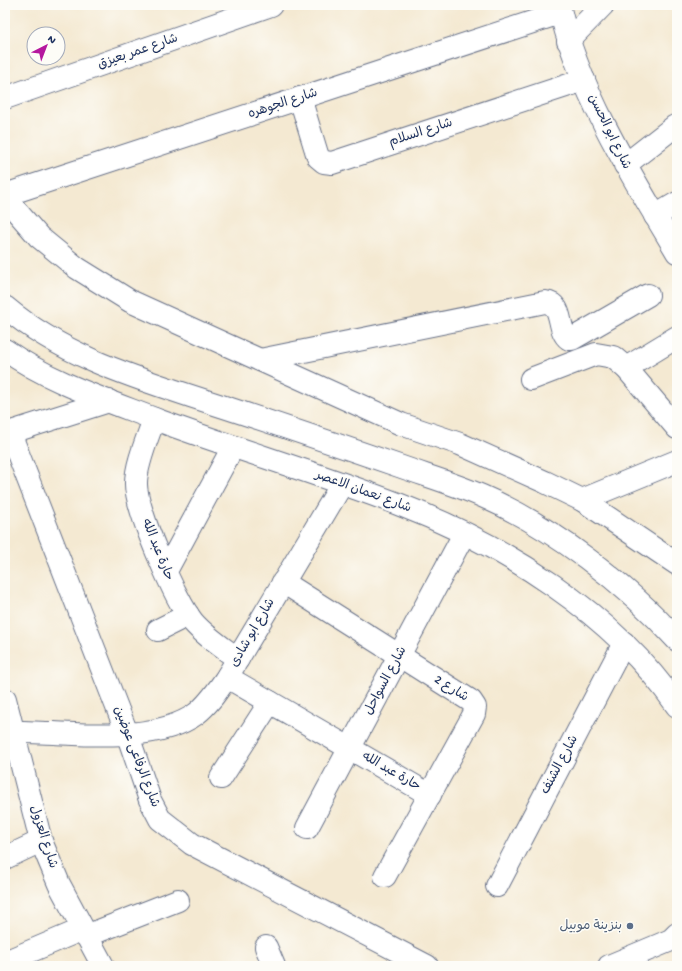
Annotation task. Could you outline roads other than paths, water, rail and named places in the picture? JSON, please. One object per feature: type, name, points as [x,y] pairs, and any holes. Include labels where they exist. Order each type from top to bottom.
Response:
[{"type":"street","name":"شارع عمر بعيزق","points":[[5,98],[271,5]]},
{"type":"street","points":[[568,40],[602,5]]},
{"type":"street","name":"شارع ابو الحسن","points":[[560,9],[568,40],[584,80],[625,165],[677,252]]},
{"type":"street","name":"شارع الجوهره","points":[[5,196],[300,98],[560,9]]},
{"type":"street","name":"شارع السلام","points":[[300,98],[318,157],[324,162],[332,163],[584,80]]},
{"type":"street","points":[[625,165],[675,126]]},
{"type":"street","points":[[5,196],[39,237],[77,268],[130,301],[401,424],[460,444],[582,500],[677,564]]},
{"type":"street","points":[[655,216],[677,203]]},
{"type":"street","points":[[260,360],[546,302],[550,303],[557,309],[565,335],[569,339],[572,339],[648,295]]},
{"type":"street","points":[[5,307],[16,316],[63,346],[113,371],[315,437],[483,496],[554,536],[602,570],[660,621],[677,640]]},
{"type":"street","points":[[626,368],[677,337]]},
{"type":"street","name":"شارع نعمان الاعصر","points":[[5,350],[28,366],[54,380],[233,447],[398,504],[464,534],[508,557],[540,577],[586,610],[624,643],[664,687],[677,706]]},
{"type":"street","points":[[531,379],[596,354],[613,356],[626,368],[677,428]]},
{"type":"street","points":[[7,433],[108,401]]},
{"type":"street","name":"حارة عبد الله","points":[[154,418],[136,481],[136,495],[176,595],[188,615],[232,668],[270,702],[430,795]]},
{"type":"street","name":"شارع الرفاعى عوضين","points":[[7,433],[127,733],[150,800],[160,818],[175,832],[192,844],[427,966]]},
{"type":"street","points":[[166,571],[233,447]]},
{"type":"street","points":[[582,500],[677,461]]},
{"type":"street","name":"شارع ابو شادى","points":[[9,732],[79,734],[127,733],[156,731],[184,721],[208,703],[232,668],[342,484]]},
{"type":"street","name":"شارع السواحل","points":[[307,828],[464,534]]},
{"type":"street","name":"شارع 2","points":[[283,582],[471,701],[475,707],[474,714],[385,876]]},
{"type":"street","points":[[158,630],[188,615]]},
{"type":"street","name":"شارع الشنف","points":[[497,886],[624,643]]},
{"type":"street","name":"شارع العزول","points":[[5,699],[9,732],[41,841],[59,884],[103,966]]},
{"type":"street","points":[[221,778],[270,702]]},
{"type":"street","points":[[5,858],[41,841]]},
{"type":"street","points":[[5,962],[85,932],[178,900]]},
{"type":"street","points":[[609,966],[664,942],[677,934]]},
{"type":"place","name":"بنزينة موبيل","points":[[630,926]]}]
